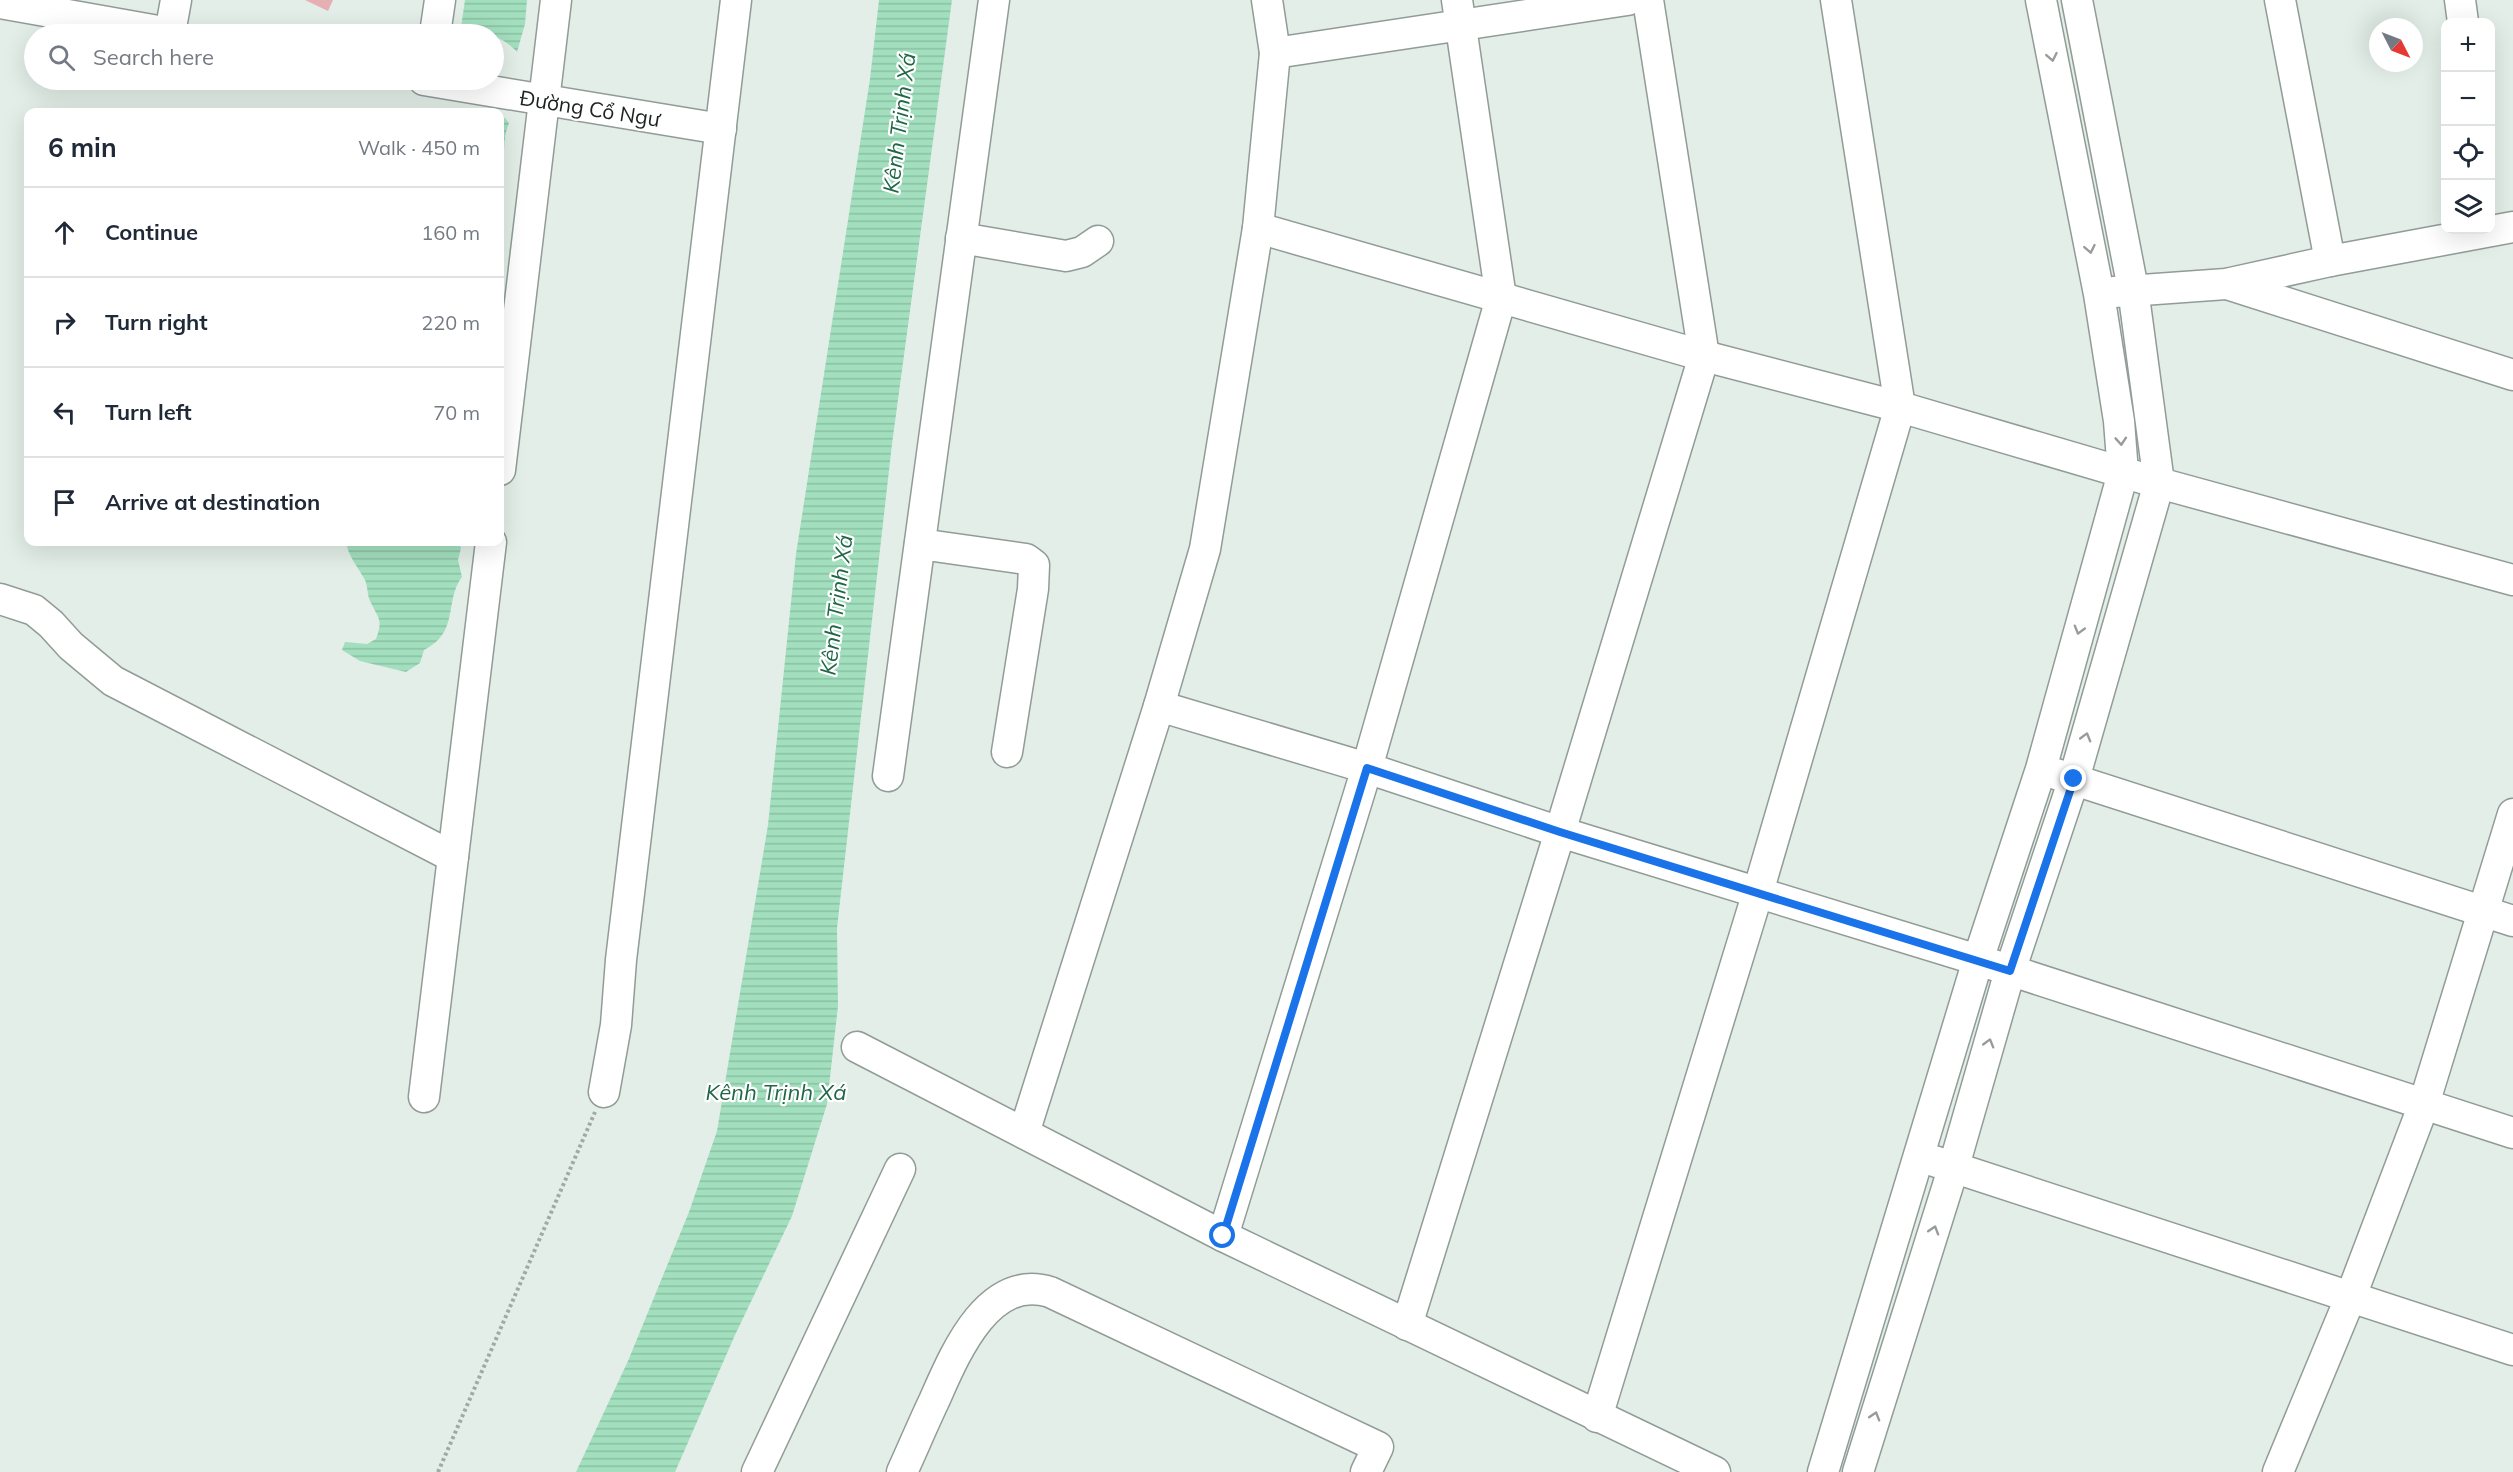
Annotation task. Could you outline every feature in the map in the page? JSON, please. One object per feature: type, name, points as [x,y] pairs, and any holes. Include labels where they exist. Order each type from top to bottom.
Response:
[{"type":"street","points":[[173,24],[176,0]]},
{"type":"street","points":[[436,24],[440,0]]},
{"type":"street","points":[[504,436],[556,0]]},
{"type":"street","points":[[604,1092],[616,1025],[623,948],[736,0]]},
{"type":"street","points":[[888,776],[994,0]]},
{"type":"street","points":[[1024,1133],[1159,706],[1205,549],[1258,228],[1275,53],[1267,0]]},
{"type":"street","points":[[1275,53],[1460,13],[1627,0]]},
{"type":"street","points":[[1407,1325],[1560,832],[1704,356],[1648,0]]},
{"type":"street","points":[[1597,1417],[1758,892],[1900,407],[1836,0]]},
{"type":"street","points":[[1823,1472],[1978,960],[2041,769],[2123,473],[2120,421],[2099,294],[2041,0]]},
{"type":"street","points":[[1858,1472],[1954,1166],[2010,971],[2074,779],[2159,483],[2133,289],[2077,0]]},
{"type":"street","points":[[2280,0],[2330,261]]},
{"type":"street","points":[[2460,0],[2462,18]]},
{"type":"street","points":[[0,3],[117,24]]},
{"type":"street","points":[[1223,1236],[1367,768],[1501,298],[1460,13]]},
{"type":"street","name":"Đường Cổ Ngư","points":[[483,90],[721,129]]},
{"type":"street","points":[[2099,294],[2133,289],[2226,284],[2499,222]]},
{"type":"street","points":[[1258,228],[1704,356],[1900,407],[2123,473],[2513,580]]},
{"type":"street","points":[[961,238],[1066,256],[1082,252],[1098,241]]},
{"type":"street","points":[[2226,284],[2513,375]]},
{"type":"street","points":[[920,544],[1026,558],[1034,565],[1033,589],[1007,752]]},
{"type":"street","points":[[424,1097],[491,546]]},
{"type":"street","points":[[0,599],[34,610],[78,653],[112,681],[453,857]]},
{"type":"street","points":[[1159,706],[1367,768],[1560,832],[1978,960],[2513,1132]]},
{"type":"street","points":[[2041,769],[2513,921]]},
{"type":"street","points":[[2289,1469],[2351,1296],[2424,1104],[2513,814]]},
{"type":"street","points":[[857,1047],[1223,1236],[1715,1472]]},
{"type":"street","points":[[1919,1156],[2513,1350]]},
{"type":"street","points":[[757,1472],[900,1169]]},
{"type":"street","points":[[902,1472],[964,1338],[990,1308],[1009,1294],[1034,1288],[1050,1292],[1378,1447],[1366,1472]]},
{"type":"path","points":[[438,1472],[604,1092]]},
{"type":"shaded area","points":[[305,0],[333,0],[328,11]]},
{"type":"water","points":[[465,0],[527,0],[525,24],[517,52],[504,41],[504,24],[461,24]]},
{"type":"water","name":"Kênh Trịnh Xá","points":[[879,0],[952,0],[892,444],[837,928],[838,1006],[827,1104],[792,1216],[735,1335],[675,1472],[576,1472],[628,1361],[689,1212],[717,1131],[768,825],[796,554],[870,79]]},
{"type":"water","points":[[504,118],[509,123],[504,149]]},
{"type":"water","points":[[460,546],[458,560],[462,577],[457,586],[447,625],[435,643],[424,650],[420,663],[406,672],[360,661],[342,650],[345,642],[367,644],[376,639],[380,623],[370,600],[365,580],[347,547]]},
{"type":"route","points":[[1223,1236],[1367,768],[1560,832],[2010,971],[2074,779]]}]
